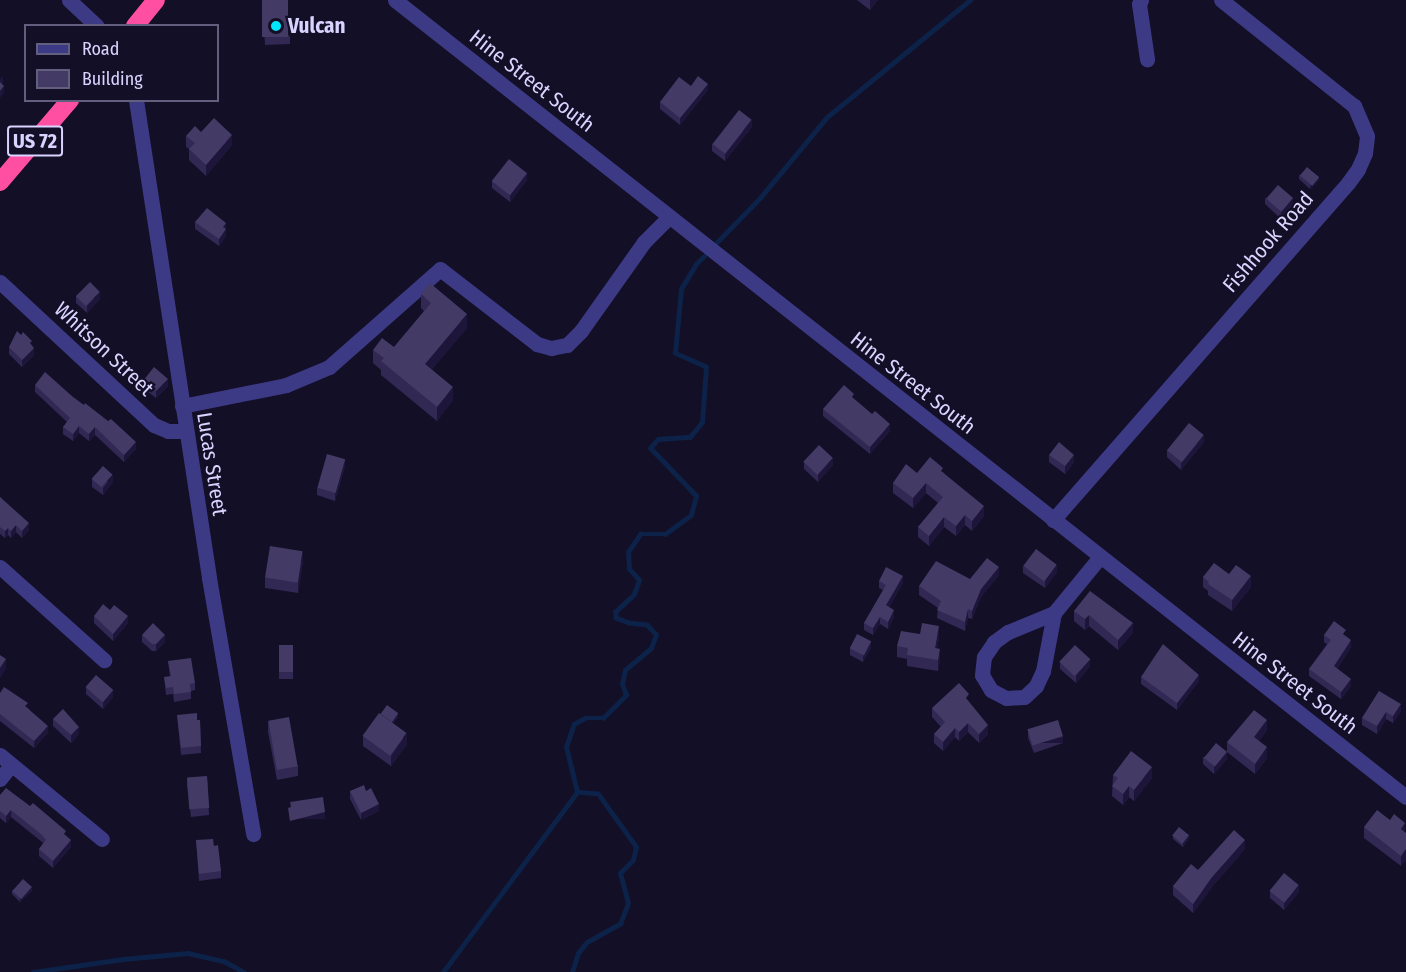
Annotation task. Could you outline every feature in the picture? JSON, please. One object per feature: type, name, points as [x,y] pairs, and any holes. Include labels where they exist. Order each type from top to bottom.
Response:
[{"type":"highway","points":[[137,24],[156,0]]},
{"type":"highway","name":"US 72","points":[[0,182],[68,102]]},
{"type":"street","points":[[69,0],[95,24]]},
{"type":"street","name":"Hine Street South","points":[[394,0],[1406,797]]},
{"type":"street","points":[[1141,0],[1139,4],[1147,58]]},
{"type":"street","name":"Fishhook Road","points":[[1053,520],[1348,183],[1365,153],[1366,136],[1354,106],[1221,0]]},
{"type":"street","name":"Lucas Street","points":[[136,102],[186,431],[253,834]]},
{"type":"street","points":[[183,406],[286,385],[329,367],[440,269],[537,344],[551,348],[567,345],[581,331],[644,242],[669,217]]},
{"type":"street","name":"Whitson Street","points":[[0,282],[154,425],[168,431],[186,431]]},
{"type":"street","points":[[1054,613],[1043,671],[1036,686],[1024,697],[1006,699],[991,690],[982,675],[984,657],[994,642],[1008,632],[1054,613],[1100,557]]},
{"type":"street","points":[[0,567],[104,660]]},
{"type":"street","points":[[0,779],[5,760],[102,839]]},
{"type":"building","name":"Vulcan","points":[[262,0],[288,0],[288,37],[262,37]]},
{"type":"building","points":[[698,76],[708,84],[680,118],[660,102],[679,77],[691,86]]},
{"type":"building","points":[[739,110],[752,120],[725,154],[713,144]]},
{"type":"building","points":[[214,118],[232,135],[206,165],[189,149],[195,143],[186,136],[195,126],[201,132]]},
{"type":"building","points":[[509,159],[527,173],[510,195],[492,181]]},
{"type":"building","points":[[1307,167],[1319,177],[1312,186],[1300,175]]},
{"type":"building","points":[[1278,185],[1293,198],[1281,212],[1266,199]]},
{"type":"building","points":[[207,208],[226,223],[223,227],[226,229],[219,239],[195,222]]},
{"type":"building","points":[[90,282],[100,292],[86,306],[76,296]]},
{"type":"building","points":[[430,283],[467,314],[425,364],[453,387],[437,407],[381,361],[384,358],[373,350],[382,338],[394,347],[431,303],[421,294]]},
{"type":"building","points":[[17,331],[21,335],[23,332],[32,341],[30,343],[34,348],[22,360],[9,347]]},
{"type":"building","points":[[154,367],[168,379],[156,391],[143,381]]},
{"type":"building","points":[[45,372],[84,405],[85,403],[108,421],[111,419],[136,442],[124,455],[95,427],[89,434],[79,426],[73,434],[63,427],[70,418],[35,385]]},
{"type":"building","points":[[844,385],[854,394],[852,397],[872,414],[875,411],[890,424],[870,447],[823,409]]},
{"type":"building","points":[[1189,423],[1204,435],[1182,462],[1167,450]]},
{"type":"building","points":[[1059,442],[1074,455],[1065,466],[1049,455]]},
{"type":"building","points":[[819,445],[833,458],[817,475],[803,462]]},
{"type":"building","points":[[327,454],[345,459],[336,493],[317,488]]},
{"type":"building","points":[[930,457],[943,468],[941,471],[984,506],[972,521],[965,515],[956,526],[944,517],[929,536],[918,527],[943,497],[926,483],[913,498],[893,483],[906,464],[917,473]]},
{"type":"building","points":[[103,466],[113,475],[101,487],[92,479]]},
{"type":"building","points":[[0,497],[29,523],[22,531],[16,525],[11,531],[8,528],[5,531],[0,527]]},
{"type":"building","points":[[270,546],[303,551],[298,583],[265,578]]},
{"type":"building","points":[[1036,549],[1057,565],[1044,581],[1023,566]]},
{"type":"building","points":[[987,558],[999,567],[981,589],[972,611],[968,609],[965,622],[937,610],[941,601],[919,586],[936,561],[970,579]]},
{"type":"building","points":[[1214,563],[1229,574],[1236,565],[1251,576],[1232,600],[1208,584],[1209,582],[1203,577]]},
{"type":"building","points":[[886,567],[903,576],[886,605],[894,610],[888,622],[880,617],[873,628],[864,623],[886,585],[879,581]]},
{"type":"building","points":[[1090,591],[1133,623],[1118,640],[1089,615],[1085,619],[1074,611]]},
{"type":"building","points":[[103,604],[110,610],[114,605],[128,616],[113,634],[94,616]]},
{"type":"building","points":[[1334,621],[1346,630],[1343,634],[1351,640],[1334,666],[1351,679],[1341,692],[1309,669],[1331,640],[1324,635]]},
{"type":"building","points":[[153,623],[165,635],[156,644],[152,644],[142,635]]},
{"type":"building","points":[[922,623],[939,626],[935,648],[940,649],[938,660],[907,655],[908,648],[897,646],[901,631],[920,634]]},
{"type":"building","points":[[857,634],[871,641],[864,656],[850,648]]},
{"type":"building","points":[[1163,644],[1199,675],[1177,703],[1141,677]]},
{"type":"building","points":[[279,645],[293,645],[293,672],[279,672]]},
{"type":"building","points":[[1075,645],[1090,659],[1075,676],[1059,662]]},
{"type":"building","points":[[0,655],[6,659],[0,668]]},
{"type":"building","points":[[191,658],[195,683],[190,684],[191,692],[174,694],[173,687],[166,688],[164,677],[171,676],[168,661]]},
{"type":"building","points":[[96,675],[113,690],[103,702],[86,687]]},
{"type":"building","points":[[959,683],[969,694],[966,698],[988,725],[979,734],[968,723],[959,732],[955,728],[943,742],[934,734],[945,722],[932,708]]},
{"type":"building","points":[[4,687],[28,703],[25,706],[48,726],[34,741],[0,714],[0,693]]},
{"type":"building","points":[[1379,691],[1401,704],[1393,716],[1386,712],[1377,726],[1362,718]]},
{"type":"building","points":[[387,705],[398,713],[392,722],[381,714]]},
{"type":"building","points":[[63,709],[79,727],[71,735],[53,719]]},
{"type":"building","points":[[1254,710],[1267,720],[1254,737],[1267,747],[1255,764],[1227,742]]},
{"type":"building","points":[[197,713],[197,720],[200,720],[201,746],[181,748],[177,715]]},
{"type":"building","points":[[379,713],[407,733],[390,756],[363,736]]},
{"type":"building","points":[[289,717],[298,766],[277,770],[268,721]]},
{"type":"building","points":[[1058,720],[1063,736],[1032,746],[1027,729]]},
{"type":"building","points":[[1216,743],[1227,752],[1215,767],[1204,758]]},
{"type":"building","points":[[1131,751],[1152,767],[1134,790],[1129,786],[1123,794],[1112,786],[1118,778],[1113,775]]},
{"type":"building","points":[[207,776],[209,808],[189,809],[187,777]]},
{"type":"building","points":[[364,785],[366,791],[371,788],[379,804],[361,813],[350,791]]},
{"type":"building","points":[[6,788],[30,806],[33,803],[66,831],[64,834],[71,840],[53,861],[39,849],[46,840],[42,835],[11,810],[6,816],[0,811],[0,795]]},
{"type":"building","points":[[323,797],[325,812],[290,821],[288,808],[291,807],[290,802]]},
{"type":"building","points":[[1377,810],[1390,820],[1394,814],[1405,823],[1401,829],[1406,833],[1406,849],[1401,856],[1364,827]]},
{"type":"building","points":[[1179,827],[1189,835],[1182,844],[1172,836]]},
{"type":"building","points":[[1234,830],[1245,840],[1212,877],[1193,904],[1173,886],[1191,864],[1198,870]]},
{"type":"building","points":[[213,839],[214,846],[218,845],[221,871],[199,874],[196,840]]},
{"type":"building","points":[[1284,873],[1299,885],[1284,903],[1270,891]]},
{"type":"building","points":[[23,879],[32,887],[21,899],[12,891]]},
{"type":"waterway","points":[[717,242],[760,198],[827,117],[970,0]]},
{"type":"waterway","points":[[577,792],[566,747],[574,724],[585,718],[603,718],[626,695],[622,684],[625,670],[651,648],[656,635],[647,625],[629,623],[616,618],[615,612],[634,594],[639,580],[629,569],[628,552],[640,534],[665,534],[691,515],[696,496],[650,448],[658,439],[690,437],[702,422],[706,367],[675,353],[681,289],[696,264],[704,256]]},
{"type":"waterway","points":[[443,972],[577,792]]},
{"type":"waterway","points":[[572,972],[578,953],[587,942],[620,924],[628,903],[620,873],[633,860],[636,847],[598,794],[577,792]]},
{"type":"waterway","points":[[33,972],[123,959],[188,953],[224,961],[244,972]]},
{"type":"place","name":"Vulcan","points":[[276,26]]}]
